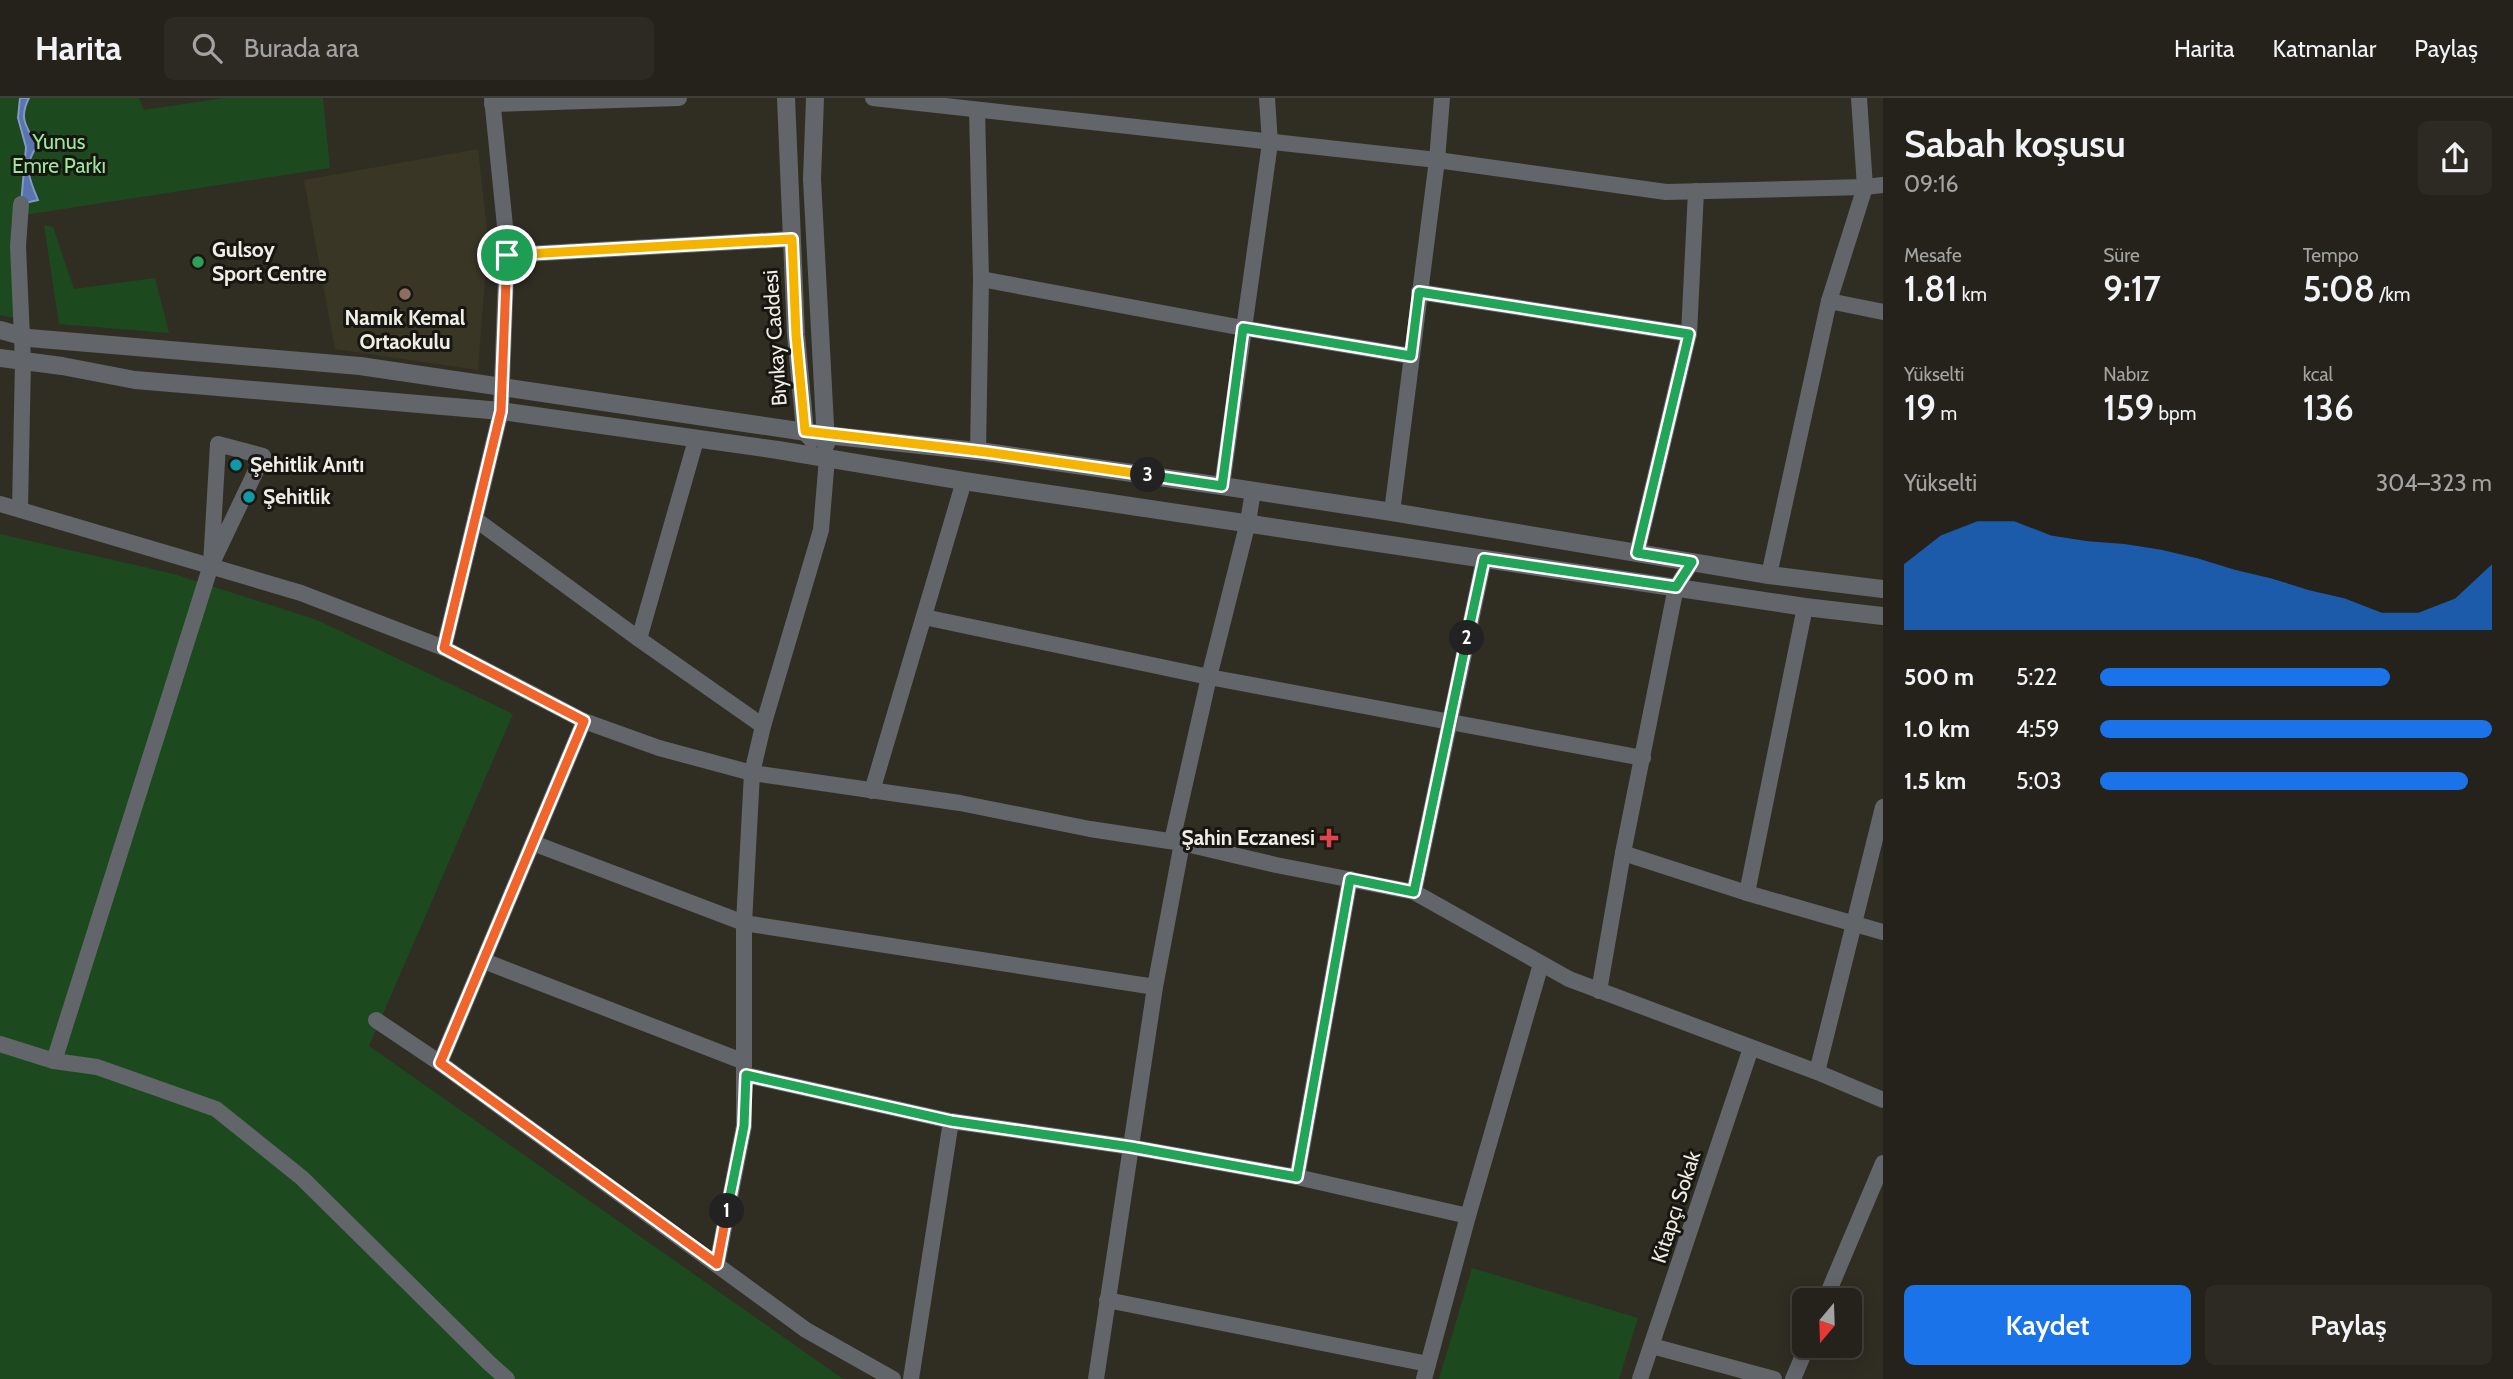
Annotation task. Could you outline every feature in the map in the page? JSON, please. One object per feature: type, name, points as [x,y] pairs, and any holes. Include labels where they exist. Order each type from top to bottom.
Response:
[{"type":"street","points":[[444,648],[501,411],[507,255],[492,101],[679,98]]},
{"type":"street","name":"Bıyıkay Caddesi","points":[[786,98],[796,335],[805,431],[827,458]]},
{"type":"street","points":[[717,1264],[744,1126],[744,923],[752,773],[763,726],[821,530],[827,458],[812,179],[815,98]]},
{"type":"street","points":[[873,98],[1437,160],[1666,191],[1883,185]]},
{"type":"street","points":[[1222,486],[1270,143],[1267,98]]},
{"type":"street","points":[[1392,512],[1437,160],[1441,98]]},
{"type":"street","points":[[1769,575],[1829,301],[1865,187],[1859,98]]},
{"type":"street","points":[[977,110],[981,279],[978,451]]},
{"type":"street","points":[[1637,553],[1689,334],[1696,191]]},
{"type":"street","points":[[20,509],[23,361],[18,246],[21,204]]},
{"type":"street","points":[[507,255],[792,239]]},
{"type":"street","points":[[981,279],[1411,356]]},
{"type":"street","points":[[1419,292],[1689,334]]},
{"type":"street","points":[[1829,301],[1883,312]]},
{"type":"street","points":[[0,330],[21,336],[360,366],[826,435],[978,451],[1392,512],[1769,575],[1883,589]]},
{"type":"street","points":[[0,358],[135,380],[501,411],[1805,607],[1883,616]]},
{"type":"street","points":[[639,639],[696,440]]},
{"type":"street","points":[[54,1061],[211,565],[263,456],[218,444],[211,565]]},
{"type":"street","points":[[872,790],[964,481]]},
{"type":"street","points":[[1096,1379],[1177,842],[1209,677],[1248,522],[1253,491]]},
{"type":"street","points":[[0,504],[301,593],[444,648],[584,721],[659,748],[752,773],[960,803],[1090,829],[1177,842],[1414,892],[1569,979],[1817,1072],[1883,1100]]},
{"type":"street","points":[[475,519],[763,726]]},
{"type":"street","points":[[1414,892],[1484,559]]},
{"type":"street","points":[[1599,991],[1623,853],[1676,587],[1692,562]]},
{"type":"street","points":[[1747,893],[1805,607]]},
{"type":"street","points":[[924,617],[1209,677],[1643,758]]},
{"type":"street","points":[[440,1063],[584,721]]},
{"type":"street","points":[[1817,1072],[1883,807]]},
{"type":"street","points":[[533,844],[744,923],[1155,987]]},
{"type":"street","points":[[1623,853],[1747,893],[1883,932]]},
{"type":"street","points":[[1297,1177],[1350,879]]},
{"type":"street","points":[[484,961],[744,1068],[951,1121],[1131,1147],[1297,1177],[1468,1216]]},
{"type":"street","points":[[1107,1300],[1426,1371],[1541,964]]},
{"type":"street","points":[[376,1020],[440,1063],[806,1331],[893,1379]]},
{"type":"street","points":[[0,1044],[54,1061],[97,1067],[216,1109],[302,1178],[507,1379]]},
{"type":"street","name":"Kitapçı Sokak","points":[[1640,1379],[1751,1048]]},
{"type":"street","points":[[911,1379],[951,1121]]},
{"type":"street","points":[[1830,1288],[1883,1163]]},
{"type":"street","points":[[1652,1346],[1774,1379]]},
{"type":"street","points":[[1793,1379],[1802,1358]]},
{"type":"shaded area","name":"Namık Kemal Ortaokulu","points":[[478,149],[488,239],[478,370],[335,349],[304,180]]},
{"type":"green space","name":"Yunus Emre Parkı","points":[[0,98],[139,98],[144,110],[224,98],[323,98],[330,168],[24,215],[11,222],[14,318],[0,315]]},
{"type":"green space","points":[[44,225],[53,227],[74,289],[155,278],[169,333],[59,324]]},
{"type":"green space","points":[[0,534],[174,574],[317,620],[513,714],[369,1046],[843,1379],[0,1379]]},
{"type":"green space","points":[[1472,1268],[1638,1318],[1619,1379],[1439,1379]]},
{"type":"water","points":[[20,98],[29,98],[24,117],[37,146],[30,160],[29,173],[38,200],[21,204],[26,147],[18,118]]},
{"type":"place","name":"Gulsoy Sport Centre","points":[[198,262]]},
{"type":"place","name":"Namık Kemal Ortaokulu","points":[[405,294]]},
{"type":"place","name":"Şehitlik Anıtı","points":[[236,465]]},
{"type":"place","name":"Şehitlik","points":[[249,497]]},
{"type":"place","name":"Şahin Eczanesi","points":[[1329,838]]},
{"type":"route","points":[[792,239],[796,335],[805,431],[986,452],[1222,486],[1243,328],[1411,356],[1419,292],[1689,334],[1637,553],[1692,562],[1676,587],[1484,559],[1414,892],[1350,879],[1297,1177],[1131,1147],[951,1121],[746,1075],[744,1126],[717,1264],[440,1063],[584,721],[444,648],[501,411],[507,255],[792,239]]}]
